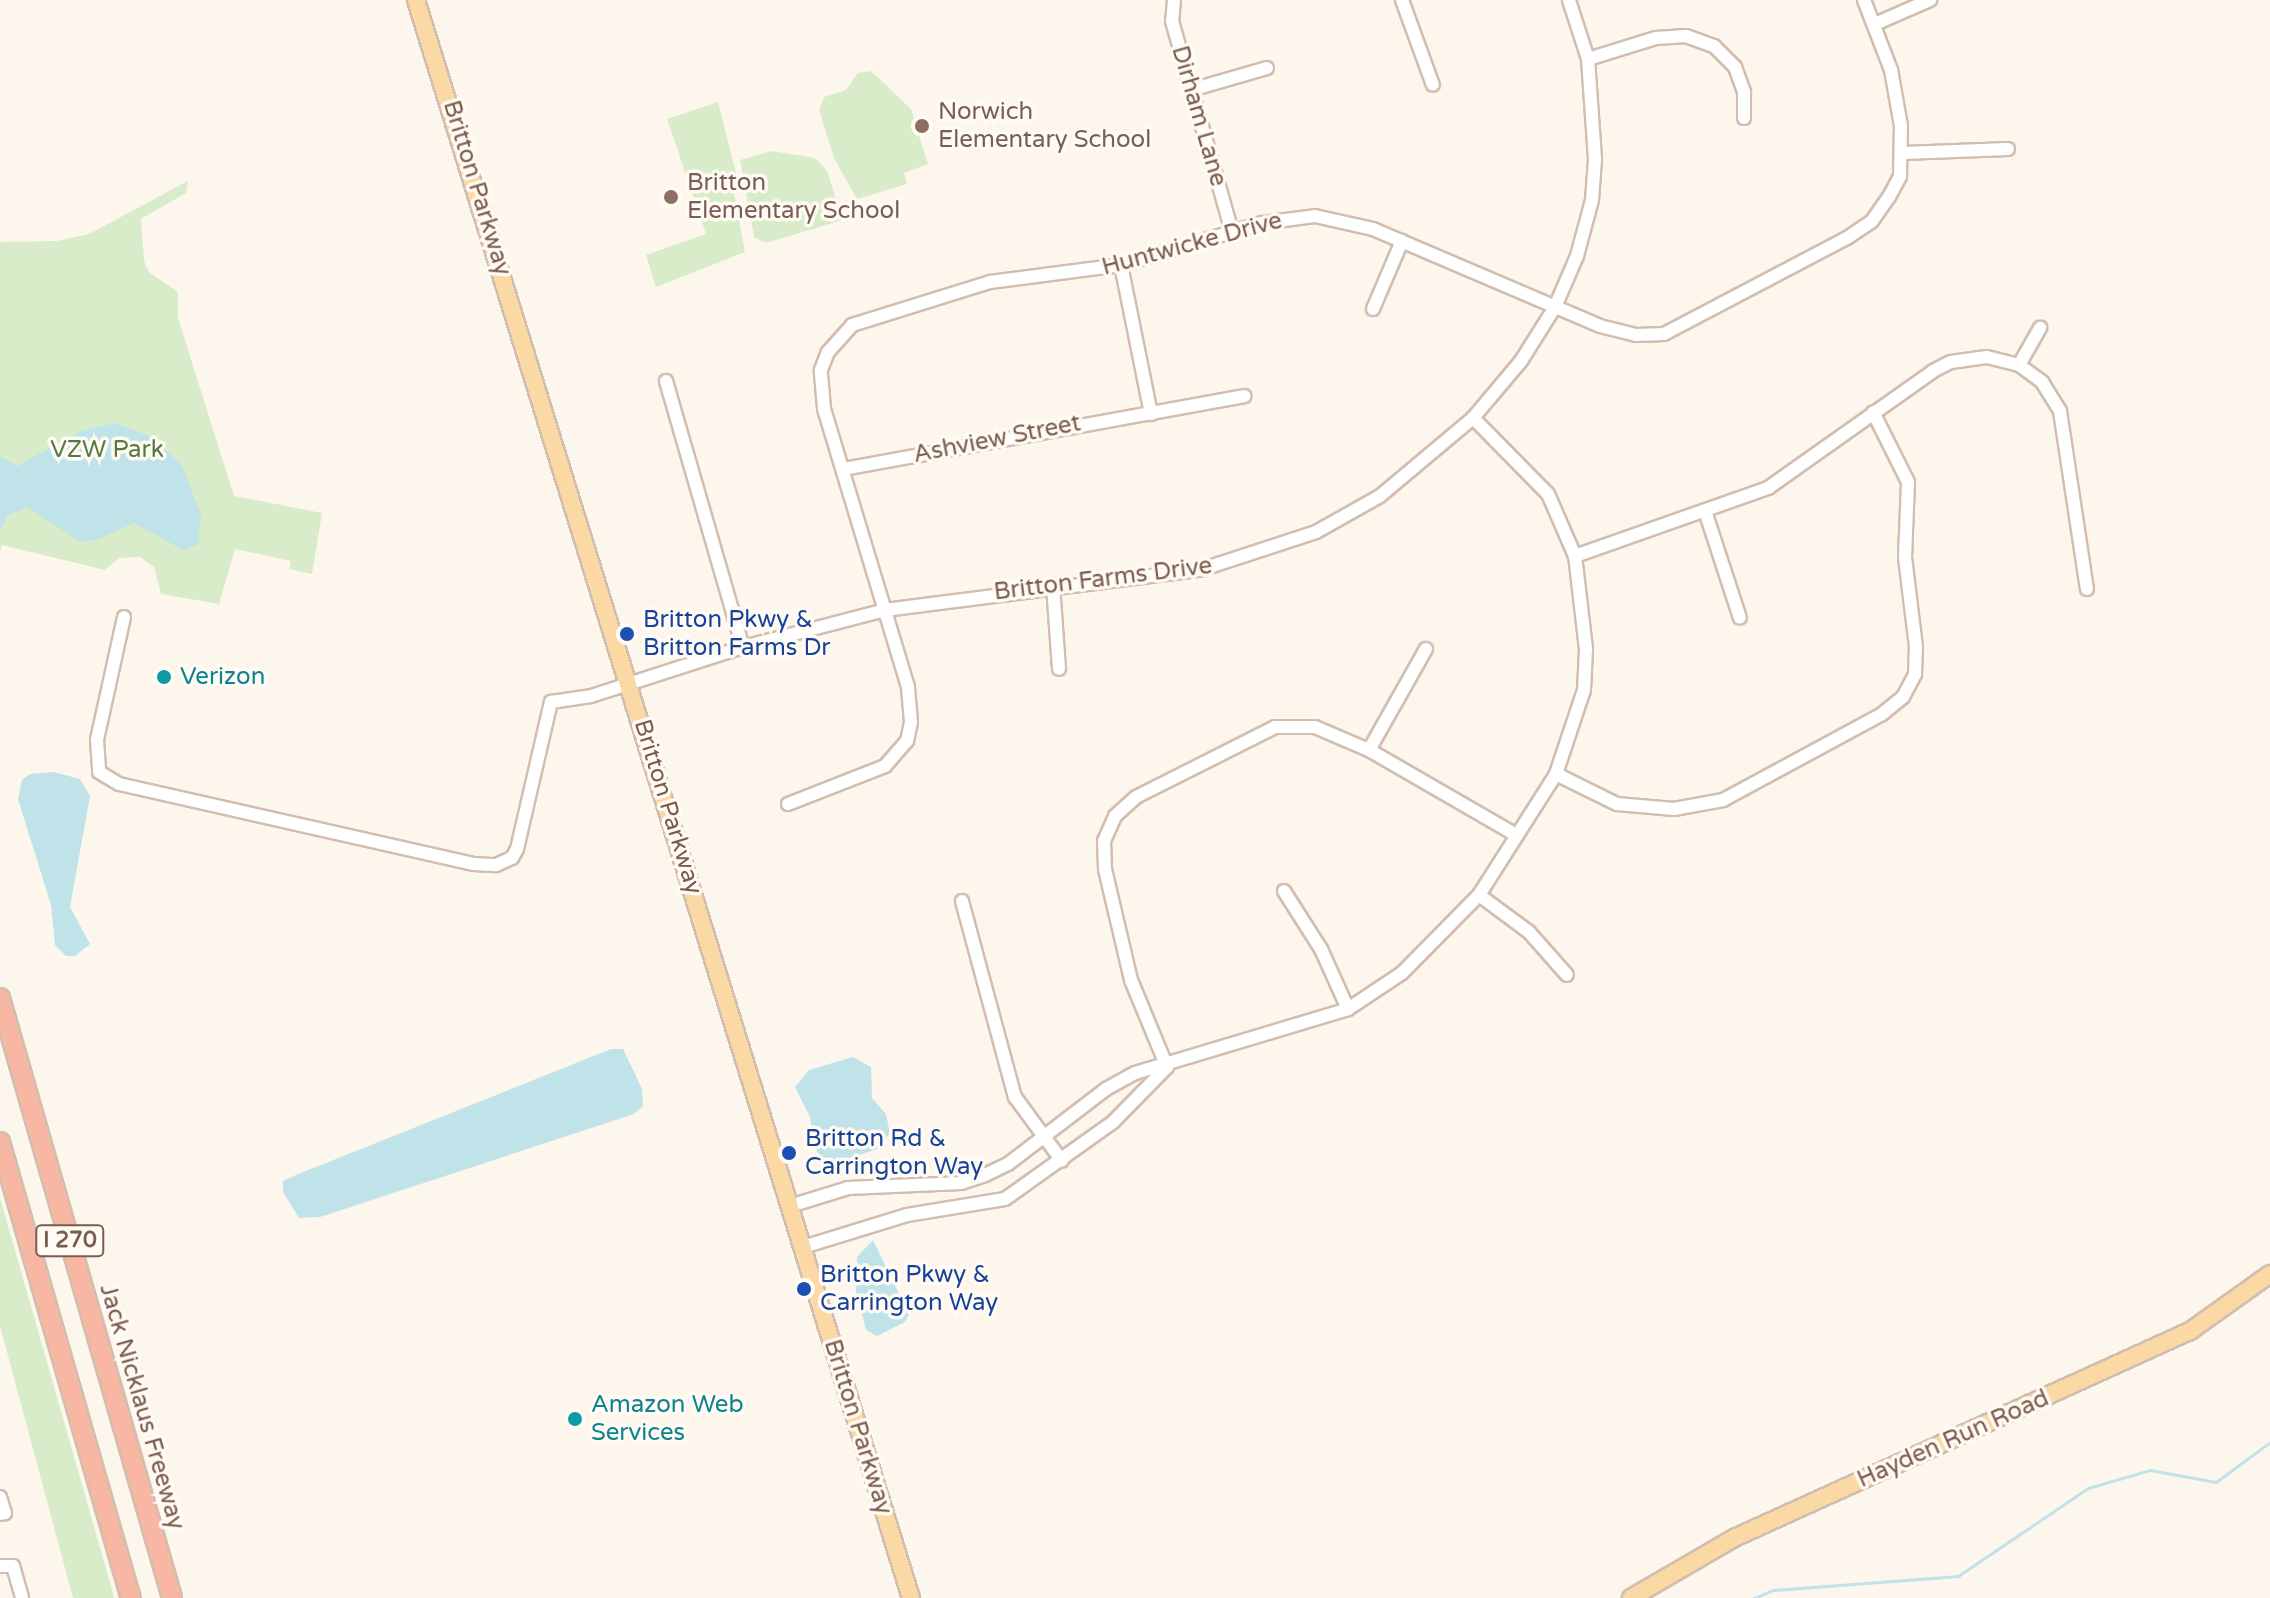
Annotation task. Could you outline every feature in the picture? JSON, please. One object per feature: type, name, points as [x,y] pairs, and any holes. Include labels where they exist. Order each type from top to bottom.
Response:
[{"type":"highway","name":"Jack Nicklaus Freeway","points":[[0,998],[172,1598]]},
{"type":"highway","name":"I 270","points":[[0,1142],[131,1598]]},
{"type":"main road","name":"Britton Parkway","points":[[416,0],[424,8],[911,1598]]},
{"type":"main road","name":"Hayden Run Road","points":[[1631,1598],[1734,1538],[2190,1331],[2270,1274]]},
{"type":"street","name":"Dirham Lane","points":[[1174,0],[1172,21],[1232,232]]},
{"type":"street","points":[[1402,0],[1433,85]]},
{"type":"street","name":"Britton Farms Drive","points":[[124,617],[97,740],[99,772],[119,784],[474,864],[509,861],[517,849],[551,702],[591,696],[743,647],[885,610],[1053,585],[1203,569],[1316,532],[1380,496],[1473,418],[1521,361],[1555,307],[1592,200],[1595,106],[1588,59],[1569,0]]},
{"type":"street","name":"Huntwicke Drive","points":[[788,804],[885,766],[907,741],[912,707],[824,408],[821,370],[828,352],[852,325],[990,282],[1121,265],[1232,232],[1315,216],[1345,219],[1555,307],[1636,335],[1664,334],[1687,325],[1872,221],[1900,176],[1903,153],[1891,70],[1877,23],[1864,0]]},
{"type":"street","points":[[1877,23],[1930,0]]},
{"type":"street","points":[[1588,59],[1656,38],[1686,36],[1714,46],[1735,67],[1744,92],[1744,118]]},
{"type":"street","points":[[1191,90],[1267,68]]},
{"type":"street","points":[[1903,153],[2008,149]]},
{"type":"street","points":[[1373,309],[1402,241]]},
{"type":"street","points":[[1121,265],[1151,414]]},
{"type":"street","points":[[2019,365],[2040,328]]},
{"type":"street","points":[[1575,556],[1706,514],[1768,488],[1873,412],[1951,362],[1987,357],[2019,365],[2042,382],[2063,421],[2087,589]]},
{"type":"street","points":[[666,381],[743,647]]},
{"type":"street","name":"Ashview Street","points":[[843,469],[1085,422],[1151,414],[1244,396]]},
{"type":"street","points":[[1556,774],[1617,804],[1674,809],[1723,800],[1882,714],[1903,697],[1915,674],[1916,647],[1905,557],[1908,482],[1873,412]]},
{"type":"street","points":[[790,1206],[848,1188],[961,1183],[1008,1164],[1106,1089],[1135,1073],[1167,1067],[1348,1009],[1402,973],[1479,895],[1556,774],[1584,690],[1586,649],[1575,556],[1548,494],[1473,418]]},
{"type":"street","points":[[1706,514],[1740,618]]},
{"type":"street","points":[[1053,585],[1059,669]]},
{"type":"street","points":[[1369,750],[1426,649]]},
{"type":"street","points":[[1167,1067],[1131,980],[1105,869],[1104,841],[1115,816],[1136,797],[1275,727],[1315,727],[1369,750],[1516,835]]},
{"type":"street","points":[[1284,891],[1321,949],[1348,1009]]},
{"type":"street","points":[[1479,895],[1529,932],[1567,975]]},
{"type":"street","points":[[962,901],[1004,1067],[1015,1097],[1062,1161]]},
{"type":"street","points":[[803,1247],[907,1215],[1005,1199],[1062,1161],[1155,1084],[1167,1067]]},
{"type":"street","points":[[0,1497],[2,1514]]},
{"type":"street","points":[[6,1566],[22,1598]]},
{"type":"green space","points":[[871,71],[911,109],[928,164],[904,173],[907,184],[857,199],[834,158],[819,110],[824,97],[846,90],[858,73]]},
{"type":"green space","points":[[718,102],[738,181],[733,187],[745,252],[656,287],[646,255],[706,234],[667,119]]},
{"type":"green space","points":[[772,151],[815,158],[827,171],[843,220],[766,243],[754,237],[740,160]]},
{"type":"green space","name":"VZW Park","points":[[188,181],[186,193],[141,219],[144,261],[149,272],[178,292],[178,318],[234,496],[322,513],[312,574],[289,569],[291,561],[235,549],[219,604],[161,594],[154,567],[140,557],[119,558],[105,570],[2,545],[0,552],[0,242],[57,241],[89,234]]},
{"type":"green space","points":[[0,1198],[114,1598],[73,1598],[0,1326]]},
{"type":"water","points":[[115,423],[152,437],[182,465],[201,515],[198,544],[183,550],[134,523],[97,540],[79,541],[27,507],[7,516],[0,531],[0,456],[17,466],[81,431]]},
{"type":"water","points":[[54,772],[80,779],[90,796],[70,907],[90,944],[75,956],[66,956],[55,945],[51,905],[18,799],[22,780],[30,774]]},
{"type":"water","points":[[611,1049],[623,1049],[642,1089],[643,1106],[634,1114],[320,1217],[299,1218],[283,1192],[283,1181],[296,1175]]},
{"type":"water","points":[[853,1057],[871,1067],[872,1098],[886,1114],[890,1133],[877,1149],[841,1161],[842,1175],[835,1177],[815,1148],[810,1117],[795,1087],[809,1070]]},
{"type":"water","points":[[873,1240],[909,1314],[905,1322],[877,1336],[866,1330],[856,1291],[857,1257]]},
{"type":"waterway","points":[[1754,1598],[1773,1590],[1958,1576],[2088,1488],[2150,1470],[2216,1482],[2270,1442]]},
{"type":"place","name":"Norwich Elementary School","points":[[922,126]]},
{"type":"place","name":"Britton Elementary School","points":[[671,197]]},
{"type":"place","name":"Britton Pkwy & Britton Farms Dr","points":[[627,634]]},
{"type":"place","name":"Verizon","points":[[164,677]]},
{"type":"place","name":"Britton Rd & Carrington Way","points":[[789,1153]]},
{"type":"place","name":"Britton Pkwy & Carrington Way","points":[[804,1289]]},
{"type":"place","name":"Amazon Web Services","points":[[575,1419]]}]
